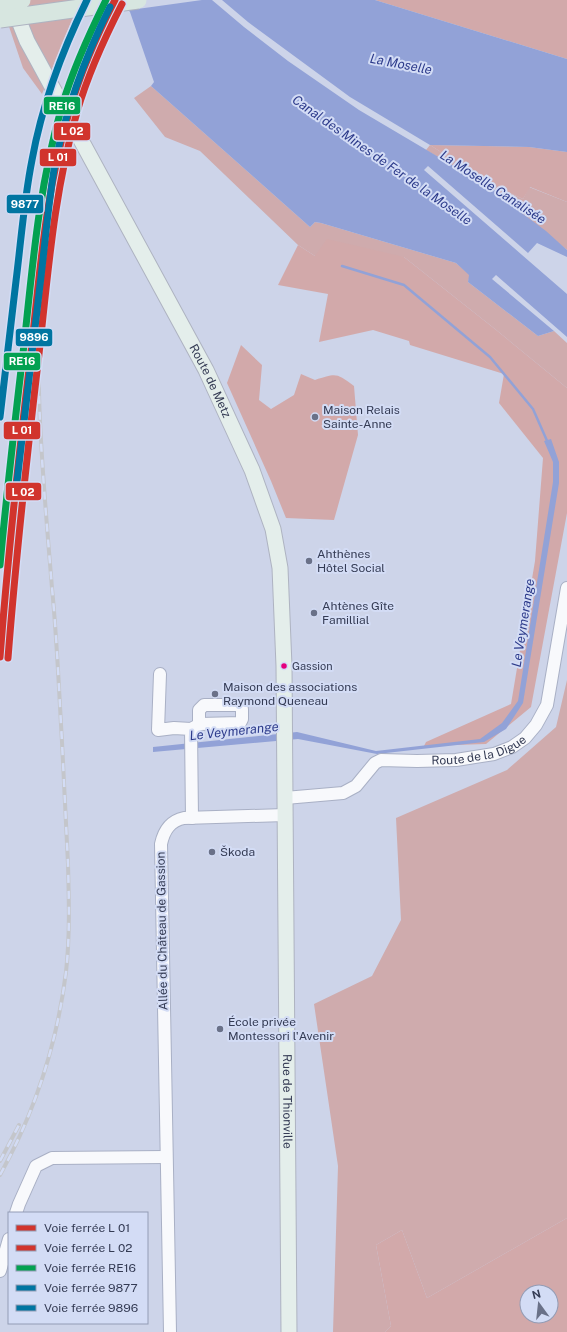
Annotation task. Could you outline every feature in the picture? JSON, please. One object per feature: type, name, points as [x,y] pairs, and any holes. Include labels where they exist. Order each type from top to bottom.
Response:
[{"type":"highway","points":[[0,3],[22,0]]},
{"type":"highway","points":[[0,19],[138,0]]},
{"type":"main road","name":"Route de Metz","points":[[10,0],[27,41],[38,62],[206,370],[252,470],[273,529],[280,568],[284,666],[285,798]]},
{"type":"main road","name":"Rue de Thionville","points":[[285,798],[289,1332]]},
{"type":"street","name":"Route de la Digue","points":[[285,798],[343,793],[350,791],[375,763],[381,760],[456,760],[494,754],[512,747],[525,738],[536,725],[547,705],[567,588]]},
{"type":"street","points":[[160,674],[158,730],[174,728],[194,731],[192,754],[192,818]]},
{"type":"street","name":"Allée du Château de Gassion","points":[[170,1332],[161,844],[163,835],[169,825],[176,820],[192,818],[285,815]]},
{"type":"street","points":[[16,1212],[36,1166],[52,1158],[166,1157]]},
{"type":"street","points":[[0,1271],[8,1243]]},
{"type":"shaded area","points":[[0,0],[80,0],[42,94],[23,68]]},
{"type":"shaded area","points":[[375,0],[567,0],[567,59]]},
{"type":"shaded area","points":[[151,86],[310,227],[315,222],[321,223],[456,263],[470,275],[468,282],[538,336],[554,331],[567,343],[567,388],[404,257],[315,256],[298,245],[200,151],[165,137],[134,98]]},
{"type":"shaded area","points":[[430,145],[491,184],[523,199],[529,187],[567,202],[567,250],[515,208],[513,201],[426,150]]},
{"type":"shaded area","points":[[430,145],[529,147],[567,152],[567,202],[530,187],[523,199],[491,184]]},
{"type":"shaded area","points":[[327,239],[404,257],[567,388],[567,513],[531,707],[486,744],[424,746],[426,742],[511,704],[535,561],[543,458],[499,403],[504,374],[410,345],[409,341],[373,330],[319,342],[328,294],[278,285],[298,245],[315,256]]},
{"type":"shaded area","points":[[241,345],[262,365],[259,400],[271,409],[294,395],[301,374],[315,380],[332,375],[340,377],[354,386],[358,435],[334,520],[286,518],[227,383]]},
{"type":"shaded area","points":[[567,680],[567,1218],[427,1298],[402,1230],[376,1245],[391,1326],[385,1332],[333,1332],[338,1166],[314,1004],[372,976],[401,920],[396,818],[507,770],[556,727]]},
{"type":"shaded area","points":[[567,1218],[567,1332],[385,1332],[391,1326],[376,1245],[402,1230],[427,1298]]},
{"type":"water","name":"Canal des Mines de Fer de la Moselle","points":[[119,0],[212,0],[288,61],[359,110],[513,201],[515,208],[546,231],[567,250],[567,257],[537,243],[528,253],[428,166],[424,170],[567,294],[567,337],[496,275],[492,279],[554,331],[538,336],[468,282],[469,275],[456,263],[321,223],[315,222],[310,227],[151,86],[154,82],[130,12]]},
{"type":"water","name":"La Moselle","points":[[222,0],[375,0],[567,59],[567,152],[529,147],[430,145],[350,97],[248,22]]},
{"type":"water","points":[[551,439],[559,462],[559,483],[523,703],[506,729],[484,742],[377,754],[298,739],[153,752],[153,747],[297,732],[376,751],[480,739],[502,723],[518,701],[553,482],[553,462],[544,441]]},
{"type":"pier","points":[[117,0],[202,0],[129,11],[126,10]]},
{"type":"waterway","name":"Le Veymerange","points":[[342,266],[404,285],[490,357],[533,409],[548,443]]},
{"type":"railway","points":[[0,1175],[24,1127],[43,1077],[57,1025],[62,999],[68,945],[68,864],[62,742],[40,422],[38,339],[43,256]]},
{"type":"railway","points":[[0,1161],[19,1125]]},
{"type":"transit line","points":[[0,657],[18,466],[49,199],[62,139],[74,95],[90,53],[115,0]]},
{"type":"transit line","points":[[8,658],[26,468],[57,202],[69,142],[81,98],[97,57],[122,4]]},
{"type":"rail line","name":"9877","points":[[0,417],[25,205],[36,139],[54,78],[69,39],[87,0]]},
{"type":"rail line","name":"RE16","points":[[0,565],[34,249],[48,163],[54,134],[71,79],[106,0]]},
{"type":"rail line","name":"9896","points":[[16,490],[48,209],[55,164],[59,144],[77,84],[92,45],[110,7]]},
{"type":"place","name":"Maison Relais Sainte-Anne","points":[[315,417]]},
{"type":"place","name":"Ahthènes Hôtel Social","points":[[309,561]]},
{"type":"place","name":"Ahtènes Gîte Famillial","points":[[314,613]]},
{"type":"place","name":"Gassion","points":[[284,666]]},
{"type":"place","name":"Maison des associations Raymond Queneau","points":[[215,694]]},
{"type":"place","name":"Škoda","points":[[212,852]]},
{"type":"place","name":"École privée Montessori l'Avenir","points":[[220,1029]]},
{"type":"water label","name":"La Moselle Canalisée","points":[[493,187]]}]
